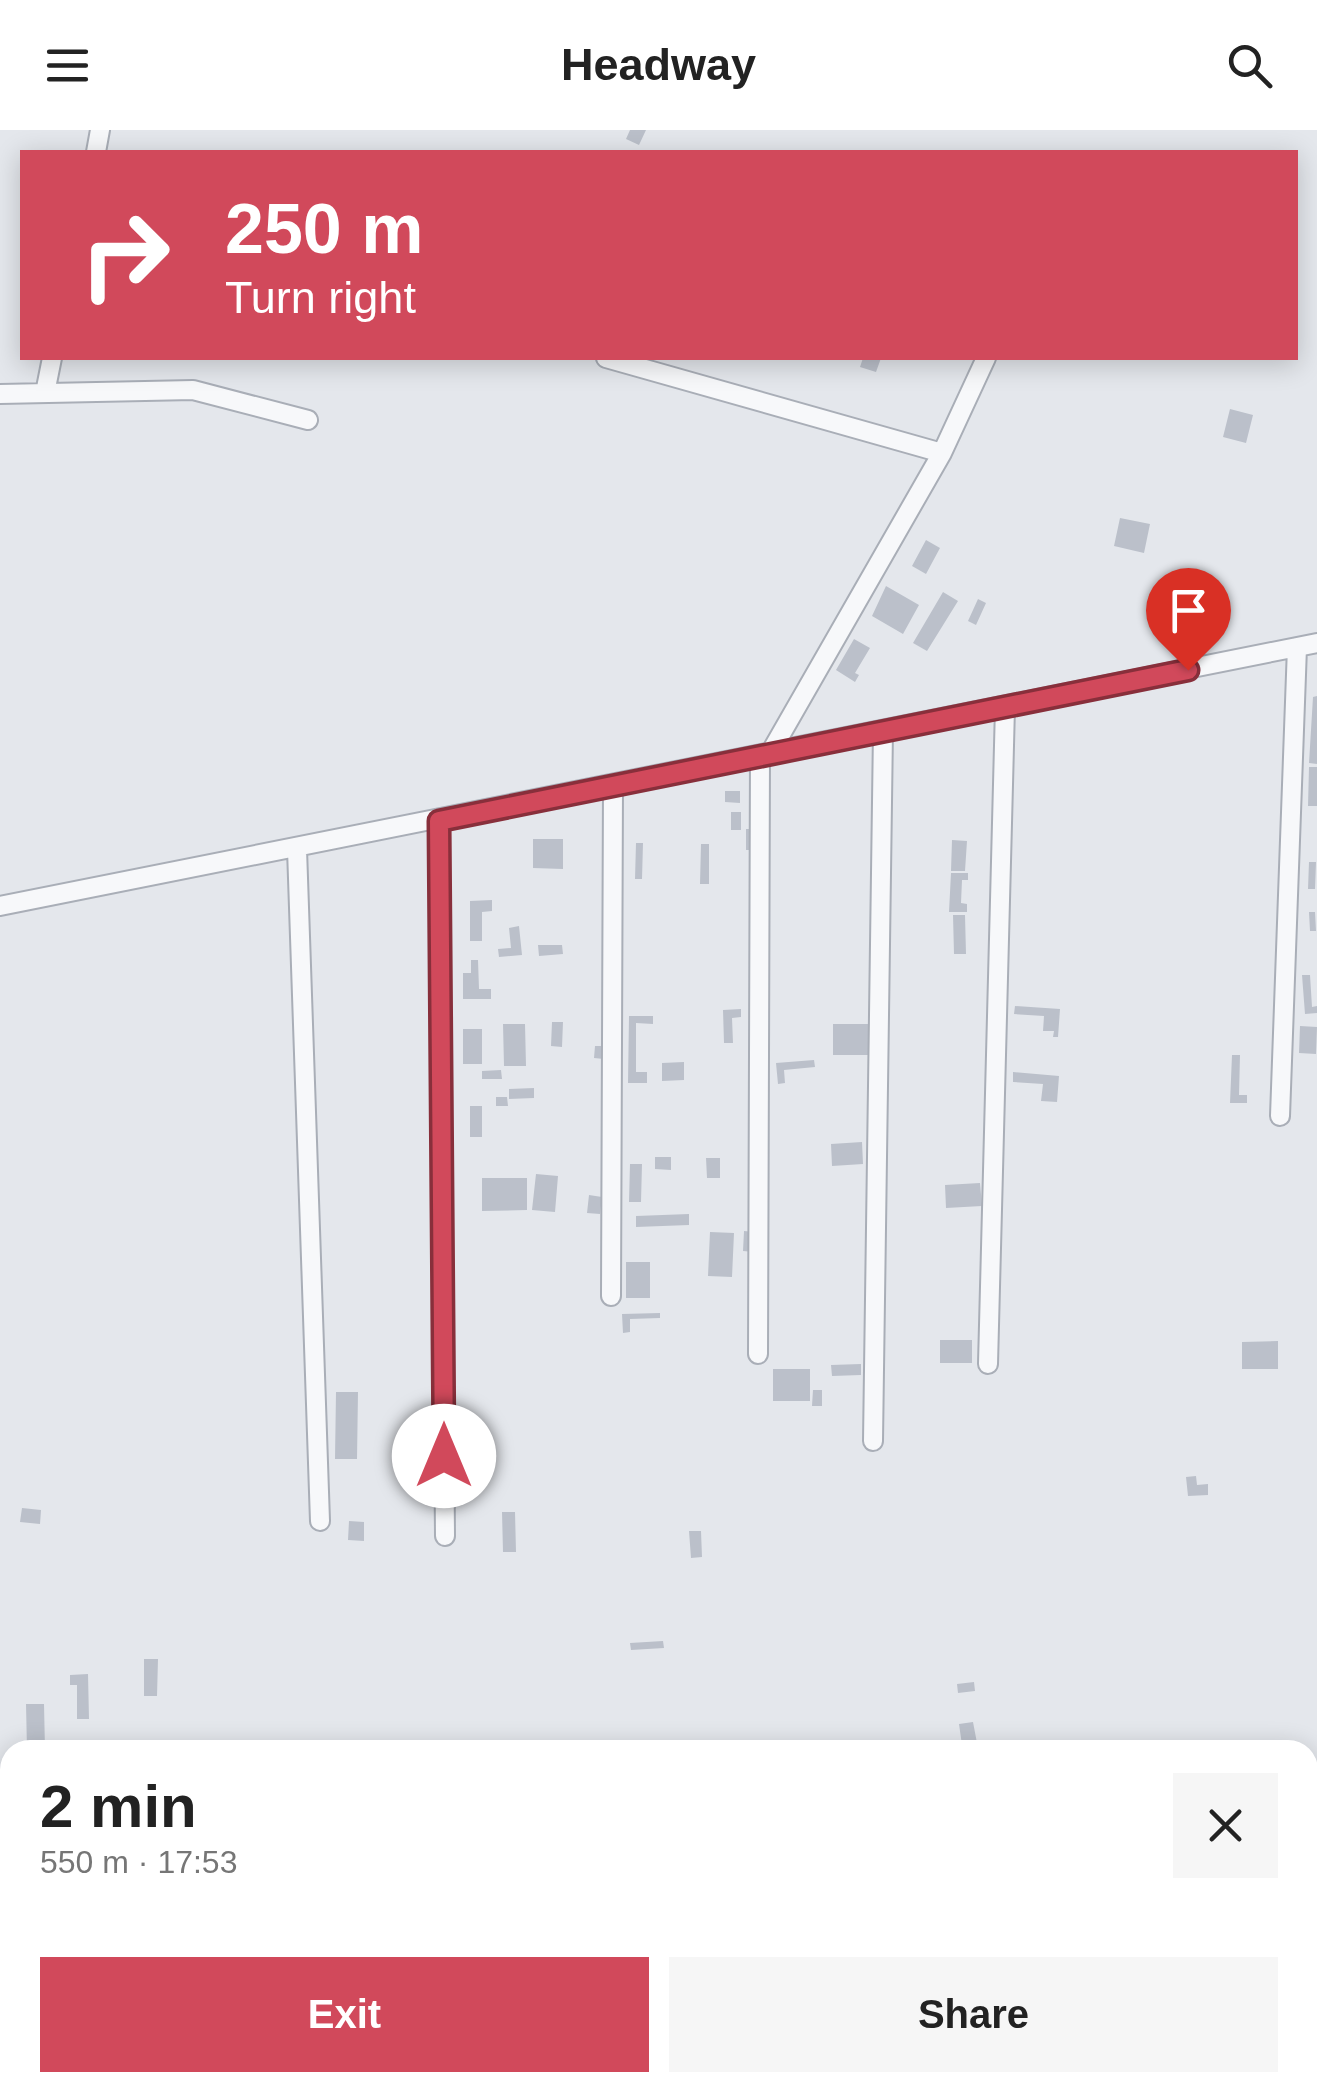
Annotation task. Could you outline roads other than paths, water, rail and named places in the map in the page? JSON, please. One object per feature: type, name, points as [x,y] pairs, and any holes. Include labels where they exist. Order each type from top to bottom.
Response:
[{"type":"street","points":[[45,393],[52,360]]},
{"type":"street","points":[[613,360],[942,453]]},
{"type":"street","points":[[758,1354],[765,756],[942,453],[985,360]]},
{"type":"street","points":[[0,394],[193,390],[308,420]]},
{"type":"street","points":[[0,906],[1317,644]]},
{"type":"street","points":[[1280,1116],[1297,648]]},
{"type":"street","points":[[988,1364],[1005,707]]},
{"type":"street","points":[[873,1441],[883,732]]},
{"type":"street","points":[[611,1296],[613,786]]},
{"type":"street","points":[[439,821],[445,1536]]},
{"type":"street","points":[[297,849],[320,1521]]}]
